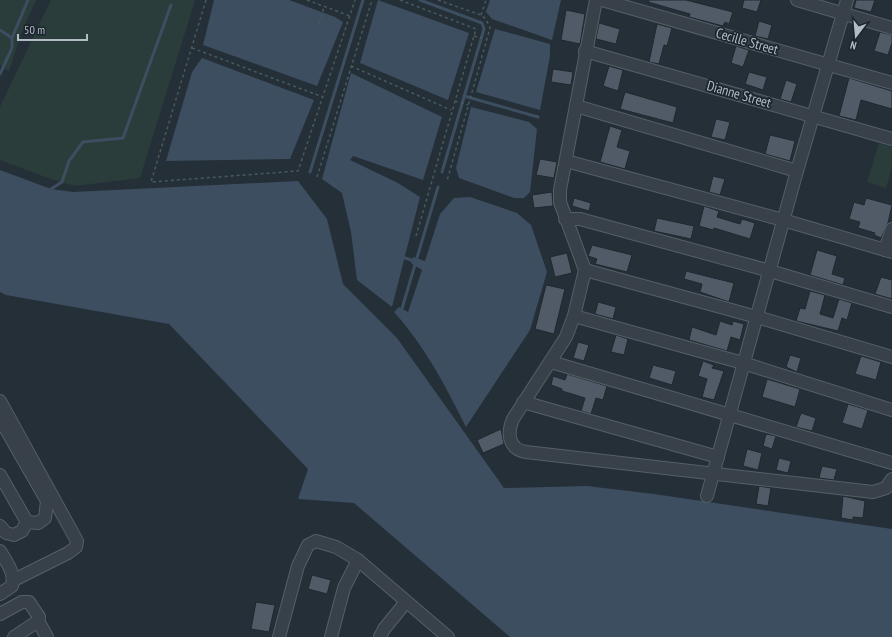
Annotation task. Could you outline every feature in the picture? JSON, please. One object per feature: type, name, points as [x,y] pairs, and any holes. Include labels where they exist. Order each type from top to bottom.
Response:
[{"type":"street","points":[[596,0],[585,51],[560,190],[560,202],[565,219],[585,270],[574,316],[566,337],[551,362],[523,402],[508,430],[510,440],[518,450],[873,492],[882,491],[892,479]]},
{"type":"street","name":"Cecille Street","points":[[602,0],[892,83]]},
{"type":"street","points":[[797,0],[892,28]]},
{"type":"street","points":[[707,496],[783,220],[829,64],[846,0]]},
{"type":"street","name":"Dianne Street","points":[[585,51],[814,115],[892,139]]},
{"type":"street","points":[[576,106],[797,171]]},
{"type":"street","points":[[566,161],[783,220],[888,251],[892,229]]},
{"type":"street","points":[[565,219],[580,219],[770,271],[892,307]]},
{"type":"street","points":[[585,270],[757,317],[892,357]]},
{"type":"street","points":[[574,316],[743,363],[892,410]]},
{"type":"street","points":[[551,362],[892,463]]},
{"type":"street","points":[[0,400],[77,540],[76,547],[68,554],[14,580]]},
{"type":"street","points":[[523,402],[718,457]]},
{"type":"street","points":[[0,419],[47,501],[45,518],[38,523],[27,522]]},
{"type":"street","points":[[0,475],[27,522]]},
{"type":"street","points":[[0,526],[6,533],[14,535],[22,531],[27,522]]},
{"type":"street","points":[[279,637],[298,566],[308,545],[316,541],[336,547],[358,560],[448,637]]},
{"type":"street","points":[[0,551],[12,572],[14,580],[12,586],[1,592]]},
{"type":"street","points":[[331,637],[344,588],[358,560]]},
{"type":"street","points":[[0,614],[22,602],[29,602],[39,617],[38,621],[47,637]]},
{"type":"street","points":[[380,637],[384,629],[406,602]]},
{"type":"street","points":[[14,637],[38,621]]},
{"type":"path","points":[[206,0],[151,182],[298,171],[356,0]]},
{"type":"path","points":[[307,0],[350,16]]},
{"type":"path","points":[[317,177],[350,66],[372,0]]},
{"type":"path","points":[[400,0],[476,29],[451,110],[416,236]]},
{"type":"path","points":[[438,0],[481,15],[486,19],[490,28],[447,181]]},
{"type":"path","points":[[481,15],[486,0]]},
{"type":"path","points":[[319,23],[324,6]]},
{"type":"path","points":[[475,36],[487,39]]},
{"type":"path","points":[[192,48],[323,97]]},
{"type":"path","points":[[350,66],[451,110]]},
{"type":"path","points":[[454,101],[468,104]]},
{"type":"green space","points":[[0,0],[36,0],[21,34],[9,71],[0,65]]},
{"type":"green space","points":[[51,0],[195,0],[140,178],[75,186],[48,178],[0,160],[0,107]]},
{"type":"green space","points":[[879,143],[892,147],[892,167],[886,188],[867,182]]},
{"type":"water","points":[[214,0],[289,0],[335,17],[343,22],[317,86],[203,45]]},
{"type":"water","points":[[378,0],[469,33],[448,100],[360,63]]},
{"type":"water","points":[[490,0],[561,0],[552,40],[492,19],[486,12]]},
{"type":"water","points":[[495,29],[550,44],[550,56],[540,110],[476,92]]},
{"type":"water","points":[[202,58],[314,100],[290,159],[166,161],[192,72]]},
{"type":"water","points":[[351,73],[442,117],[423,180],[353,156],[350,160],[398,183],[420,197],[392,307],[357,280],[351,232],[342,193],[322,179]]},
{"type":"water","points":[[471,107],[529,122],[537,129],[530,192],[524,198],[514,198],[459,178],[456,168]]},
{"type":"water","points":[[0,170],[51,189],[73,192],[298,181],[327,219],[343,284],[397,338],[504,488],[587,486],[654,494],[892,529],[892,637],[510,637],[354,503],[298,499],[308,469],[169,324],[6,295],[0,292]]},
{"type":"water","points":[[470,197],[517,213],[531,225],[547,272],[530,330],[466,427],[425,353],[416,339],[394,312],[399,307],[408,312],[422,270],[411,263],[413,257],[425,261],[440,214],[454,198]]},
{"type":"building","points":[[649,0],[686,0],[733,12],[729,24],[725,22],[723,26],[689,17],[690,14],[648,2]]},
{"type":"building","points":[[744,0],[761,0],[757,12],[742,8]]},
{"type":"building","points":[[856,0],[875,0],[871,12],[854,8]]},
{"type":"building","points":[[566,10],[585,14],[580,44],[561,40]]},
{"type":"building","points":[[759,21],[772,25],[768,39],[755,36]]},
{"type":"building","points":[[599,23],[620,29],[616,44],[596,39]]},
{"type":"building","points":[[657,24],[672,28],[667,46],[664,45],[659,64],[649,62]]},
{"type":"building","points":[[880,32],[892,35],[892,43],[888,55],[874,51]]},
{"type":"building","points":[[736,46],[749,50],[743,67],[731,63]]},
{"type":"building","points":[[609,66],[623,70],[618,91],[603,86]]},
{"type":"building","points":[[553,69],[573,72],[571,85],[551,82]]},
{"type":"building","points":[[749,72],[767,77],[763,90],[745,84]]},
{"type":"building","points":[[849,78],[892,91],[892,109],[861,100],[856,120],[839,116]]},
{"type":"building","points":[[786,80],[797,84],[791,102],[780,99]]},
{"type":"building","points":[[625,92],[677,107],[673,123],[620,109]]},
{"type":"building","points":[[716,119],[730,122],[725,140],[711,137]]},
{"type":"building","points":[[610,126],[622,130],[617,147],[630,151],[625,169],[600,162]]},
{"type":"building","points":[[770,135],[795,141],[790,161],[765,154]]},
{"type":"building","points":[[540,159],[557,162],[554,178],[536,175]]},
{"type":"building","points":[[713,176],[725,179],[720,195],[709,192]]},
{"type":"building","points":[[552,192],[553,206],[534,208],[532,195]]},
{"type":"building","points":[[574,198],[591,203],[589,211],[572,206]]},
{"type":"building","points":[[866,198],[892,205],[888,223],[881,238],[874,235],[875,233],[858,228],[860,222],[849,219],[854,202],[864,205]]},
{"type":"building","points":[[704,206],[719,211],[717,217],[740,224],[742,219],[755,223],[750,239],[714,228],[713,230],[699,226]]},
{"type":"building","points":[[657,218],[694,226],[691,239],[654,231]]},
{"type":"building","points":[[592,245],[632,255],[627,272],[595,264],[597,259],[588,256]]},
{"type":"building","points":[[817,250],[837,256],[832,274],[845,278],[843,285],[810,275]]},
{"type":"building","points":[[567,253],[572,273],[555,277],[550,257]]},
{"type":"building","points":[[686,271],[734,283],[729,302],[700,292],[702,284],[684,279]]},
{"type":"building","points":[[881,277],[892,280],[892,299],[875,294]]},
{"type":"building","points":[[546,285],[565,289],[554,334],[535,329]]},
{"type":"building","points":[[810,291],[825,295],[820,314],[833,318],[839,299],[852,303],[847,320],[842,318],[838,331],[796,321],[800,308],[805,309]]},
{"type":"building","points":[[598,302],[616,307],[613,319],[595,314]]},
{"type":"building","points":[[720,321],[732,325],[733,321],[744,324],[740,340],[731,337],[727,351],[689,340],[692,327],[716,335]]},
{"type":"building","points":[[616,335],[628,339],[624,355],[611,352]]},
{"type":"building","points":[[578,342],[589,345],[584,361],[573,358]]},
{"type":"building","points":[[790,355],[801,358],[797,372],[786,367]]},
{"type":"building","points":[[861,356],[881,362],[876,380],[855,374]]},
{"type":"building","points":[[703,361],[714,365],[712,368],[724,371],[714,400],[702,397],[707,379],[698,376]]},
{"type":"building","points":[[653,365],[676,371],[672,385],[649,378]]},
{"type":"building","points":[[567,374],[607,386],[603,400],[596,398],[591,414],[581,411],[585,398],[562,391],[562,389],[551,385],[553,376],[565,380]]},
{"type":"building","points":[[767,379],[800,389],[795,407],[762,397]]},
{"type":"building","points":[[848,404],[868,410],[862,429],[842,423]]},
{"type":"building","points":[[801,413],[816,418],[812,431],[796,427]]},
{"type":"building","points":[[501,429],[504,444],[483,453],[477,440]]},
{"type":"building","points":[[766,434],[776,436],[772,449],[763,446]]},
{"type":"building","points":[[747,449],[762,453],[758,470],[743,466]]},
{"type":"building","points":[[779,458],[791,461],[788,473],[776,470]]},
{"type":"building","points":[[822,466],[837,469],[834,480],[819,478]]},
{"type":"building","points":[[759,486],[771,488],[768,506],[756,504]]},
{"type":"building","points":[[843,496],[865,501],[863,518],[853,517],[853,520],[841,518]]},
{"type":"building","points":[[312,575],[331,580],[327,594],[308,589]]},
{"type":"building","points":[[256,602],[275,605],[269,632],[251,629]]},
{"type":"waterway","points":[[12,38],[28,0]]},
{"type":"waterway","points":[[310,172],[363,0]]},
{"type":"waterway","points":[[420,0],[482,23],[484,29],[442,172]]},
{"type":"waterway","points":[[51,189],[62,182],[69,161],[83,142],[123,138],[171,5]]},
{"type":"waterway","points":[[0,30],[12,38],[12,48],[0,74]]},
{"type":"waterway","points":[[464,96],[538,117]]},
{"type":"waterway","points":[[401,312],[438,187]]},
{"type":"waterway","points":[[405,258],[414,261]]}]
